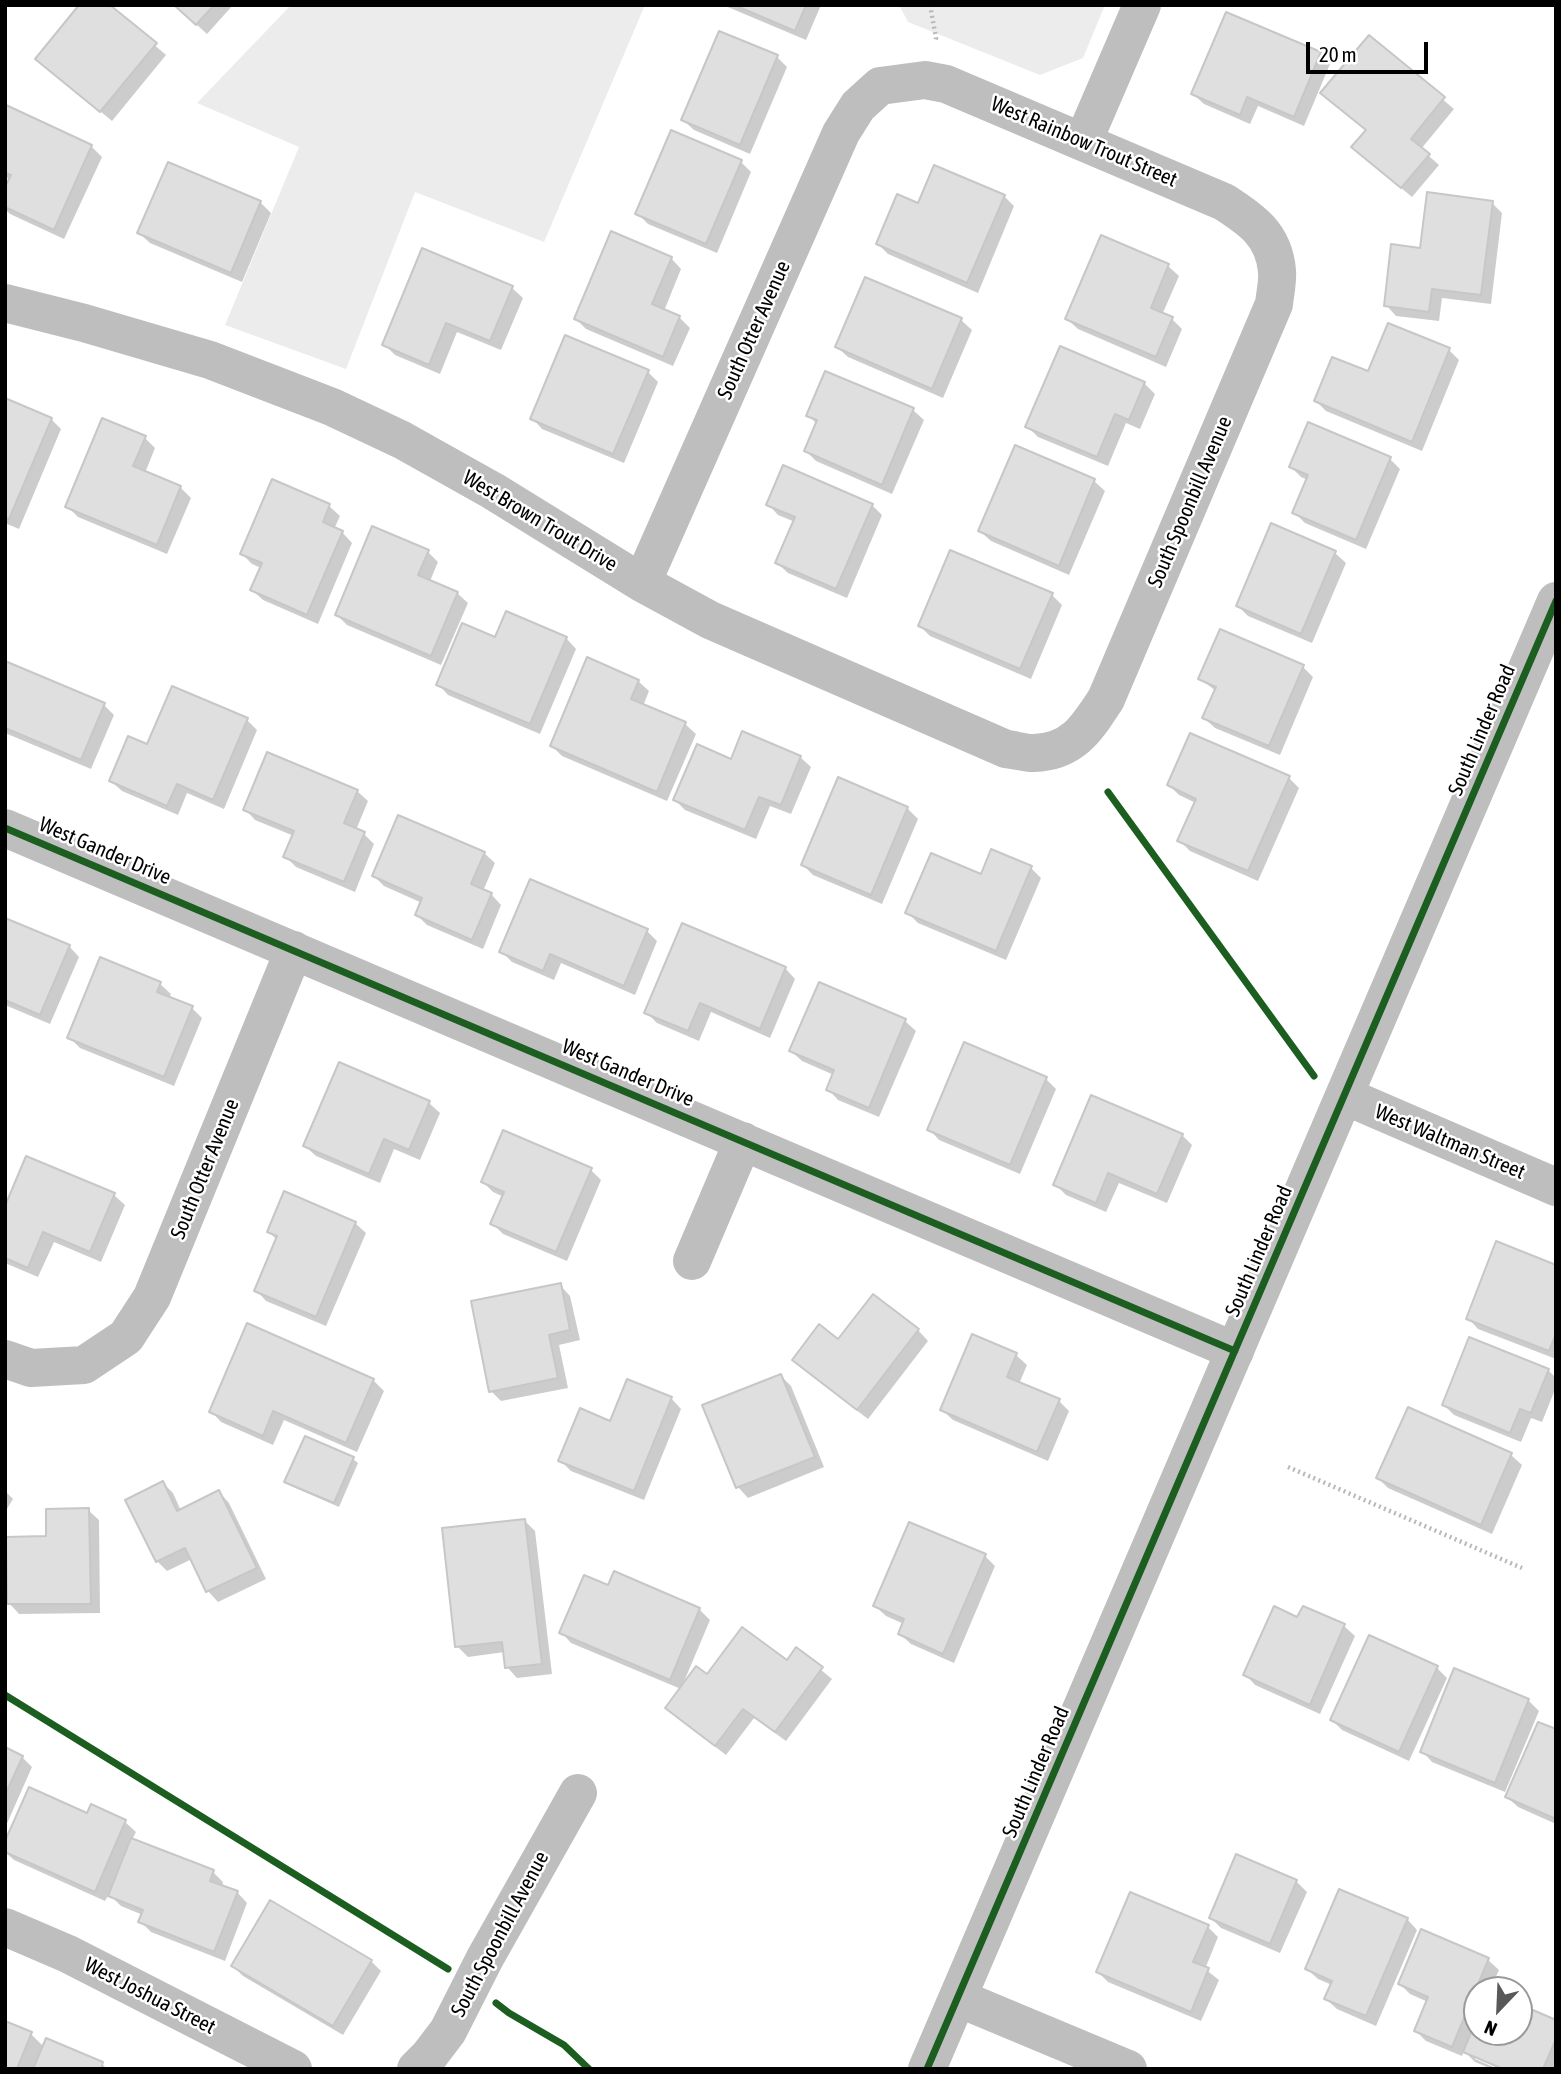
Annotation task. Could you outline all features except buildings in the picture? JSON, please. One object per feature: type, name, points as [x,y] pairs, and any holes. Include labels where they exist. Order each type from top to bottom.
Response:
[{"type":"street","points":[[1083,142],[1142,5]]},
{"type":"street","name":"West Rainbow Trout Street","points":[[880,86],[925,80],[946,84],[1224,202],[1251,219],[1271,243]]},
{"type":"street","name":"South Otter Avenue","points":[[642,583],[841,133],[858,106],[880,86]]},
{"type":"street","name":"South Spoonbill Avenue","points":[[1066,747],[1088,726],[1106,699],[1274,304],[1278,272],[1271,243]]},
{"type":"street","name":"West Brown Trout Drive","points":[[5,303],[210,360],[332,407],[402,440],[493,491],[642,583],[710,620],[1006,749],[1035,753],[1066,747]]},
{"type":"street","name":"South Linder Road","points":[[927,2069],[1235,1351],[1329,1086],[1556,601]]},
{"type":"street","name":"West Gander Drive","points":[[5,828],[1235,1351]]},
{"type":"street","name":"South Otter Avenue","points":[[5,1359],[31,1368],[84,1365],[126,1337],[152,1297],[294,950]]},
{"type":"street","name":"West Waltman Street","points":[[1329,1086],[1556,1187]]},
{"type":"street","points":[[692,1261],[743,1141]]},
{"type":"street","name":"South Spoonbill Avenue","points":[[416,2069],[448,2031],[492,1945],[578,1793]]},
{"type":"street","name":"West Joshua Street","points":[[5,1927],[68,1954],[292,2069]]},
{"type":"street","points":[[958,1998],[1128,2069]]},
{"type":"path","points":[[1108,792],[1329,1086]]},
{"type":"path","points":[[1288,1467],[1522,1568]]},
{"type":"shaded area","points":[[291,5],[645,5],[544,242],[415,192],[346,369],[225,325],[299,147],[197,103]]},
{"type":"shaded area","points":[[899,5],[1105,5],[1083,58],[1040,75],[908,22]]},
{"type":"cycle path","points":[[927,2069],[1556,601]]},
{"type":"cycle path","points":[[1108,792],[1314,1076]]},
{"type":"cycle path","points":[[5,828],[1235,1351]]},
{"type":"cycle path","points":[[5,1695],[448,1969]]},
{"type":"cycle path","points":[[496,2003],[564,2045],[589,2069]]}]
